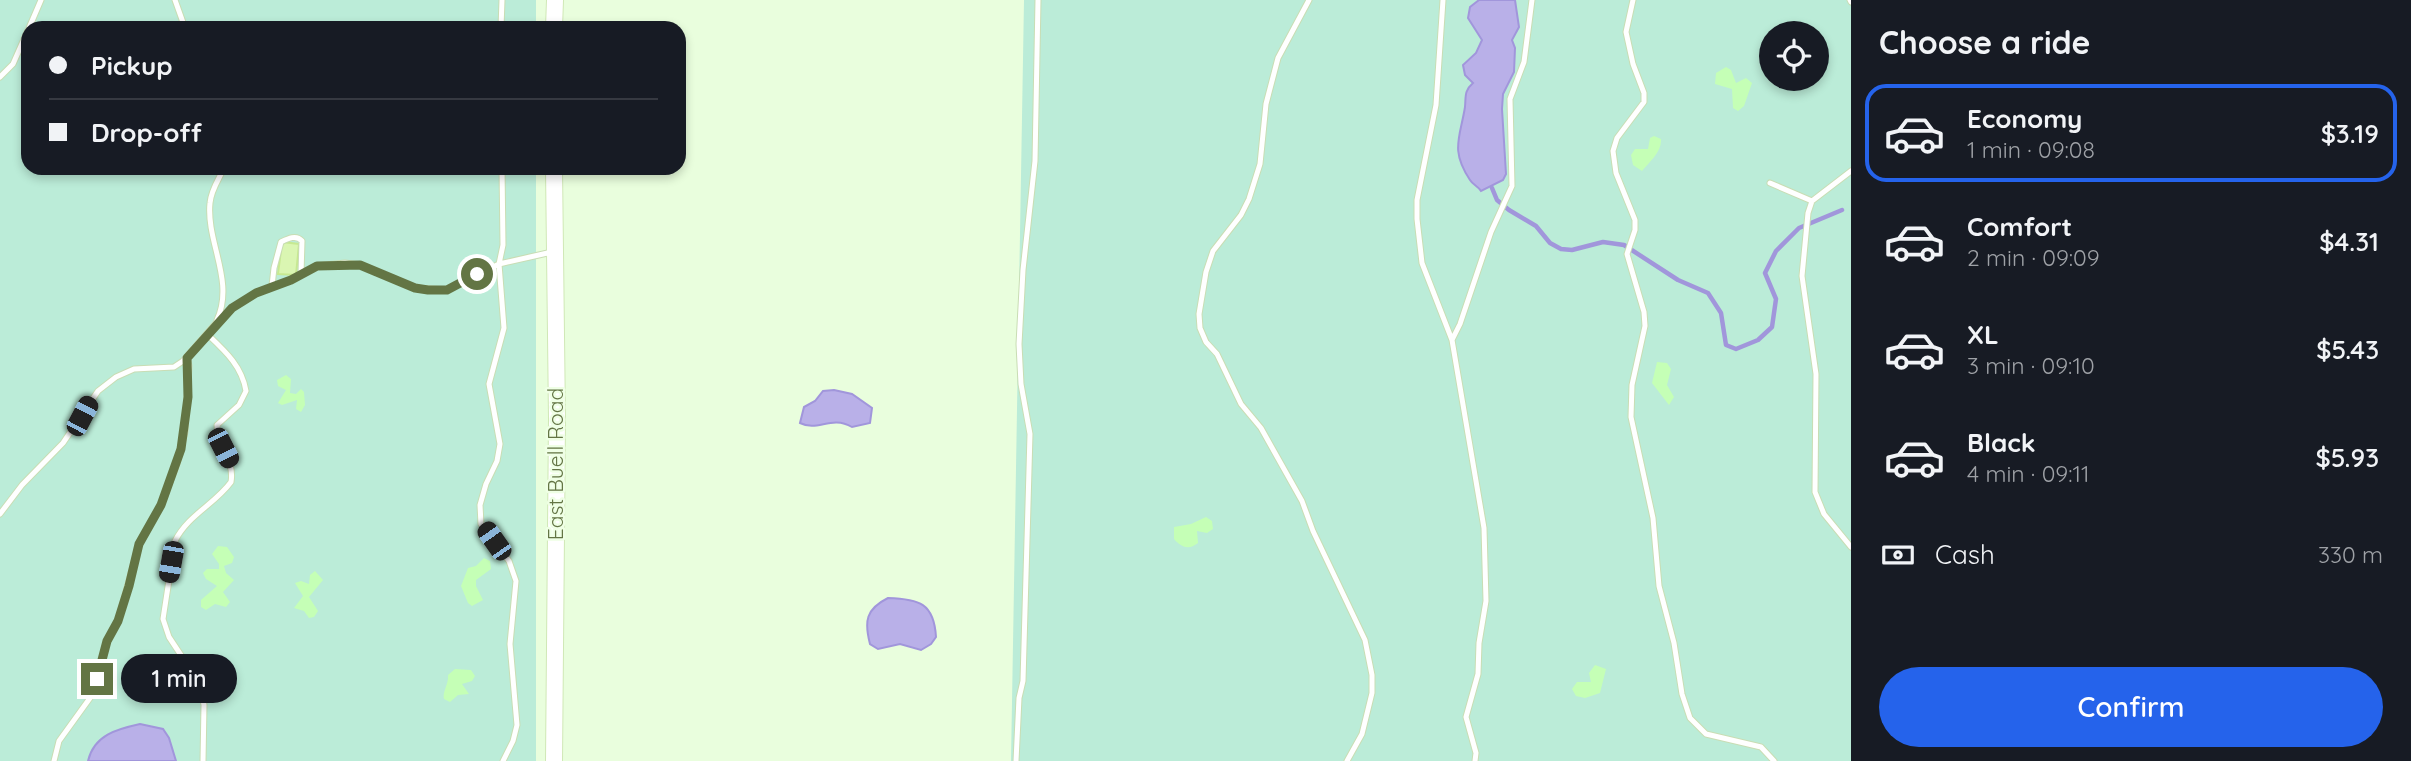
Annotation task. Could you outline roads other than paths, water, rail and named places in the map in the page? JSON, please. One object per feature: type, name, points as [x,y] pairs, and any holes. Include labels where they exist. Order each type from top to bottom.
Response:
[{"type":"street","points":[[554,21],[555,0]]},
{"type":"street","name":"East Buell Road","points":[[554,175],[554,761]]},
{"type":"lane","points":[[32,21],[41,0]]},
{"type":"lane","points":[[175,0],[183,21]]},
{"type":"lane","points":[[501,21],[502,0]]},
{"type":"lane","points":[[1016,761],[1019,698],[1023,681],[1030,496],[1030,435],[1021,384],[1020,344],[1023,270],[1035,161],[1038,0]]},
{"type":"lane","points":[[1309,0],[1278,58],[1266,104],[1260,164],[1241,215],[1213,251],[1206,272],[1199,314],[1200,328],[1206,342],[1217,354],[1241,404],[1261,428],[1302,501],[1312,531],[1365,640],[1373,675],[1372,693],[1362,734],[1347,761]]},
{"type":"lane","points":[[1443,0],[1436,105],[1417,200],[1417,219],[1422,263],[1452,340],[1484,528],[1486,601],[1480,631],[1478,674],[1466,717],[1476,753],[1475,761]]},
{"type":"lane","points":[[1452,340],[1512,186],[1510,99],[1524,62],[1532,0]]},
{"type":"lane","points":[[1633,0],[1626,32],[1633,64],[1644,93],[1644,102],[1617,138],[1613,151],[1616,173],[1635,220],[1635,230],[1627,254],[1644,312],[1645,326],[1632,385],[1631,417],[1653,519],[1659,586],[1690,718],[1706,734],[1761,747],[1774,761]]},
{"type":"lane","points":[[0,77],[13,64],[21,45]]},
{"type":"lane","points":[[1851,171],[1812,201],[1808,213],[1802,276],[1816,374],[1815,492],[1824,514],[1851,547]]},
{"type":"lane","points":[[0,514],[22,485],[63,443],[92,398],[108,382],[134,369],[174,367],[187,358],[215,323],[222,310],[223,292],[209,202],[221,175]]},
{"type":"lane","points":[[502,175],[503,235],[499,264],[504,328],[489,384],[499,426],[499,452],[486,484],[479,516],[481,524],[513,567],[516,581],[510,645],[517,725],[503,761]]},
{"type":"lane","points":[[1770,183],[1812,201]]},
{"type":"lane","points":[[272,286],[277,252],[281,242],[287,239],[295,237],[302,241],[301,274]]},
{"type":"lane","points":[[215,323],[245,299],[317,266],[360,265],[415,288],[447,290],[499,264],[555,252]]},
{"type":"lane","points":[[203,761],[204,705],[200,684],[165,631],[163,620],[175,541],[180,531],[231,482],[232,467],[218,440],[217,425],[239,405],[246,391],[242,373],[232,358],[207,334]]},
{"type":"lane","points":[[54,761],[59,741],[90,698],[107,641],[122,610],[139,544],[161,505],[177,464],[185,432],[189,366],[187,358]]},
{"type":"waterway","points":[[1492,188],[1497,200],[1536,226],[1550,243],[1561,249],[1572,250],[1603,242],[1624,245],[1678,280],[1708,293],[1721,313],[1726,345],[1736,349],[1758,340],[1772,327],[1776,299],[1765,273],[1776,251],[1799,228],[1842,210]]}]
